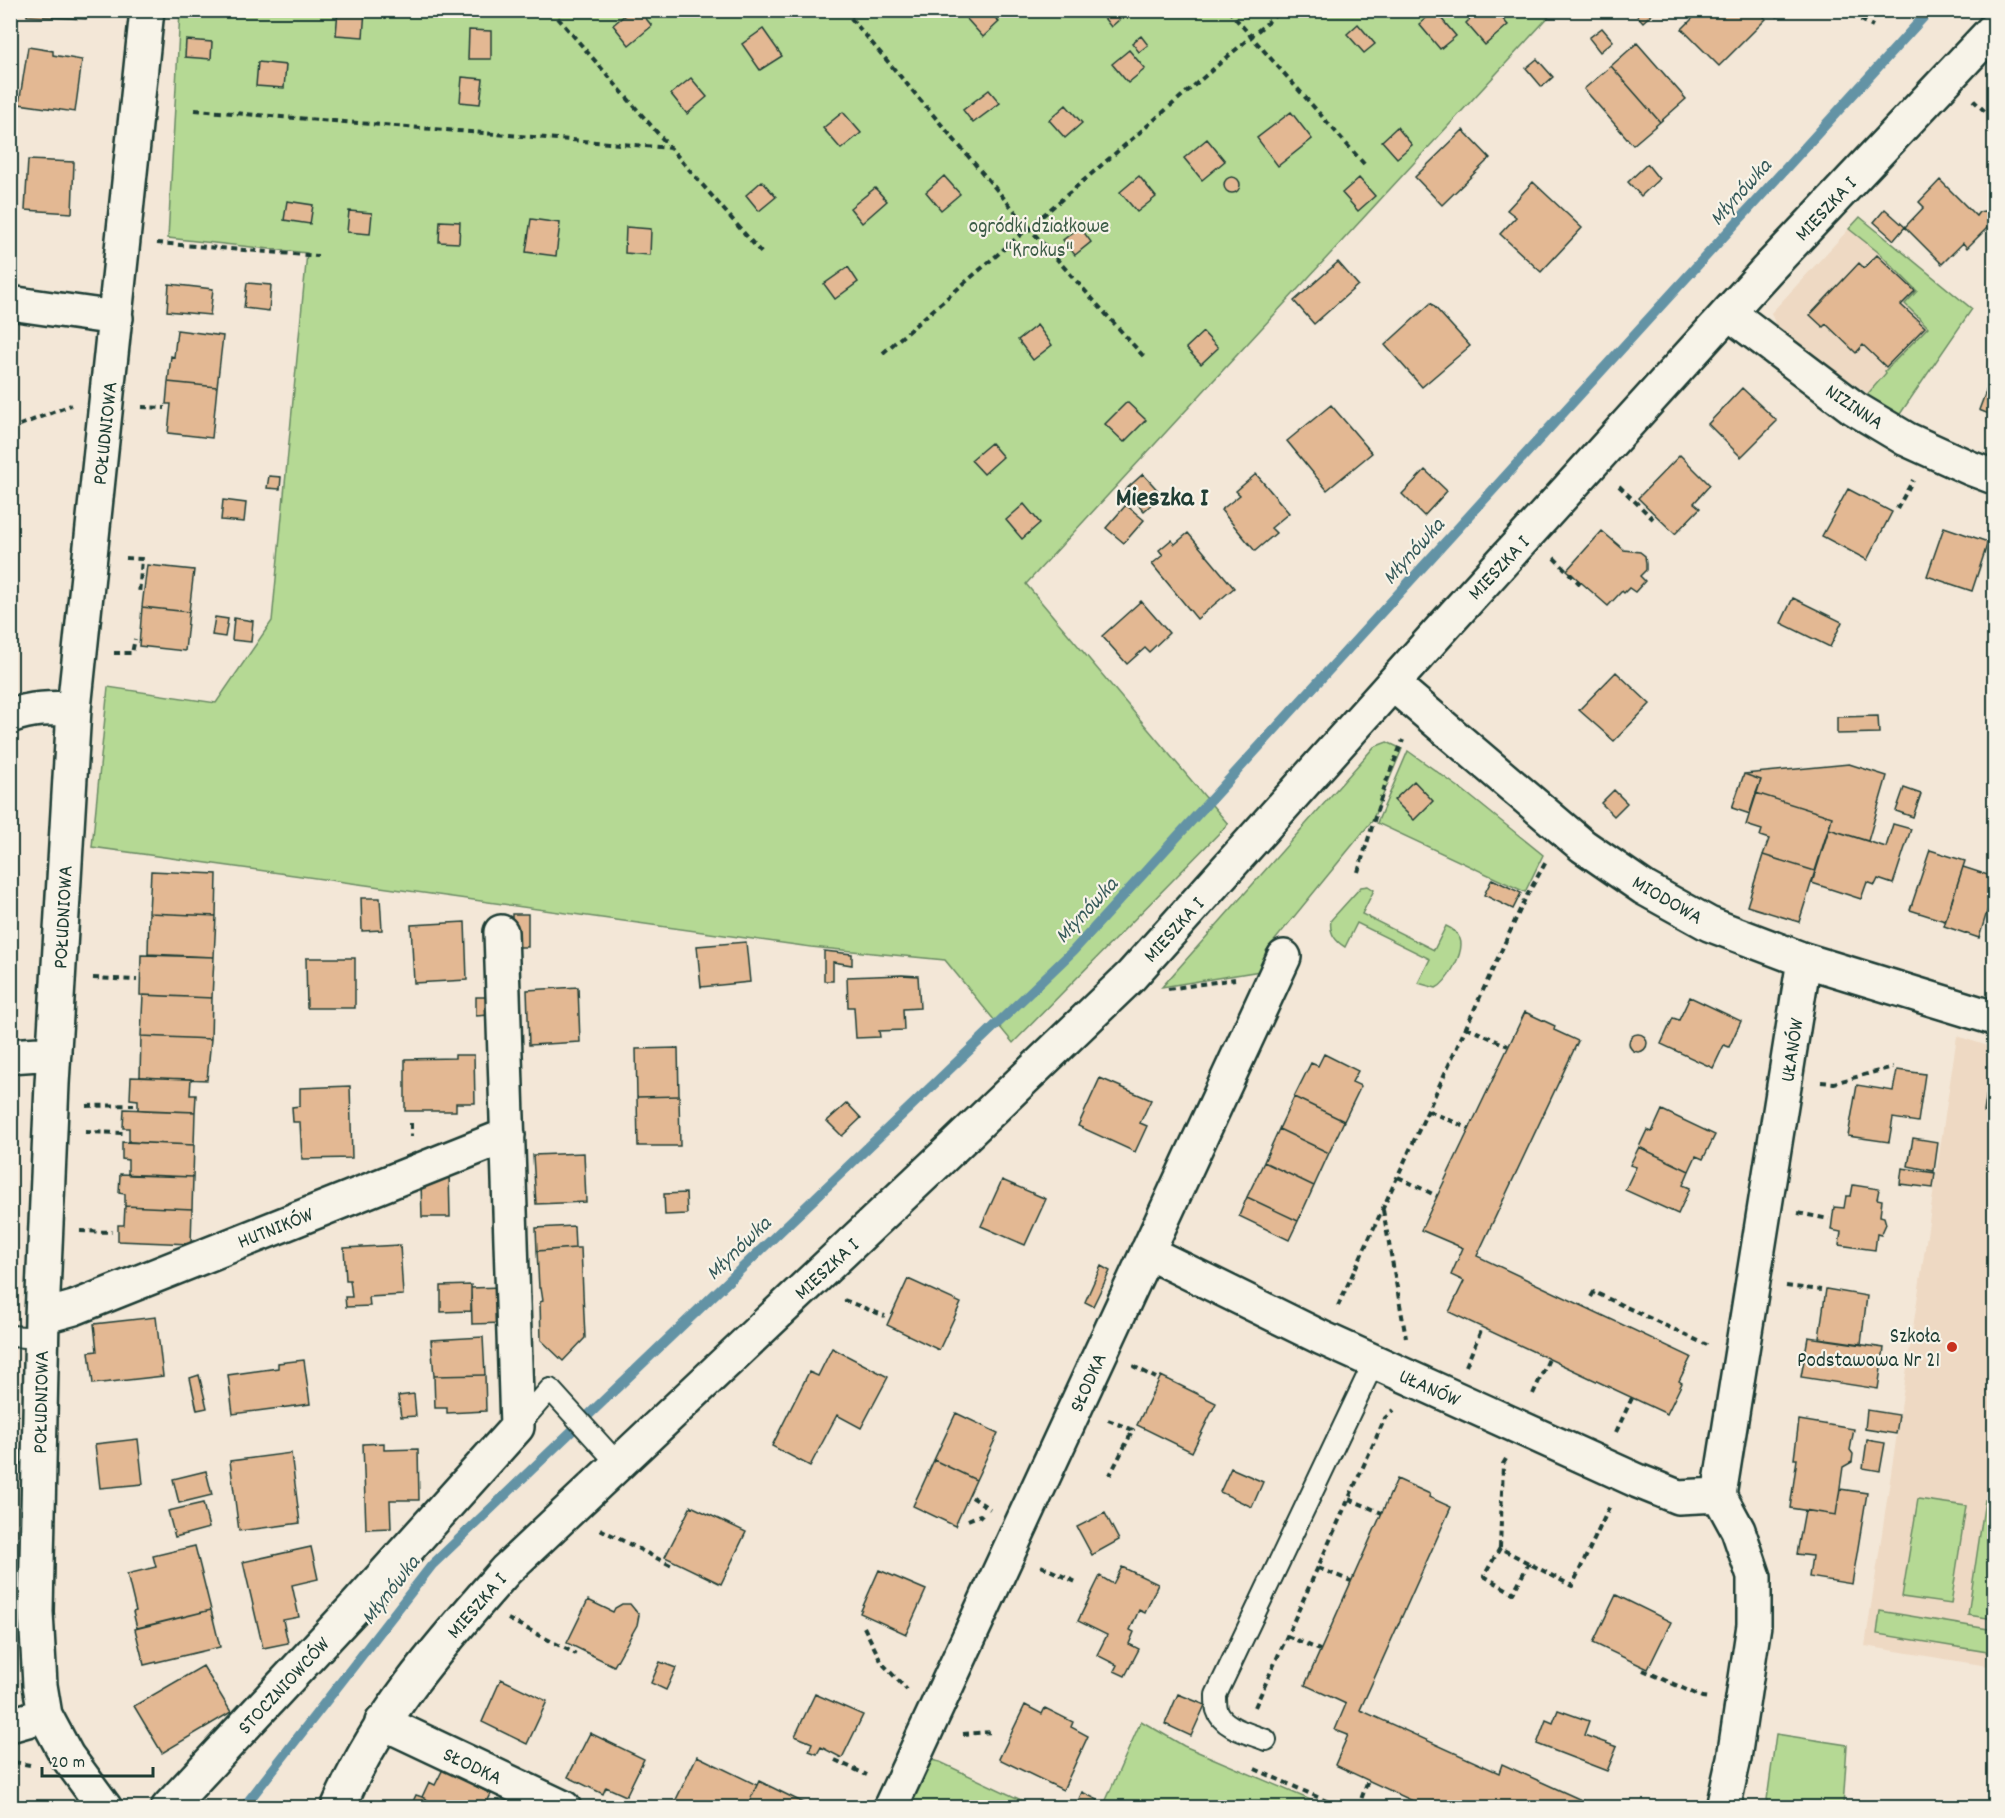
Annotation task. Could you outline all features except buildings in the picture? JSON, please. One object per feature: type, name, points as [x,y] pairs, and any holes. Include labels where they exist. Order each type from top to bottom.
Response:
[{"type":"street","name":"POŁUDNIOWA","points":[[105,1808],[67,1756],[45,1715],[40,1686],[36,1612],[31,1330],[54,1053],[74,709],[147,10]]},
{"type":"street","name":"MIESZKA I","points":[[338,1808],[352,1775],[382,1722],[456,1625],[608,1453],[1117,990],[1729,313],[1995,29]]},
{"type":"street","points":[[10,303],[116,318]]},
{"type":"street","name":"NIZINNA","points":[[1729,313],[1854,408],[1906,439],[1995,477]]},
{"type":"street","name":"MIODOWA","points":[[1394,685],[1565,831],[1644,888],[1709,924],[1804,960],[1995,1018]]},
{"type":"street","points":[[10,716],[29,709],[74,709]]},
{"type":"street","points":[[501,932],[517,1427]]},
{"type":"street","name":"SŁODKA","points":[[890,1808],[1284,957]]},
{"type":"street","name":"UŁANÓW","points":[[1147,1252],[1322,1338],[1624,1475],[1678,1497],[1719,1495],[1804,960]]},
{"type":"street","points":[[10,1056],[54,1053]]},
{"type":"street","name":"HUTNIKÓW","points":[[31,1330],[74,1308],[508,1136]]},
{"type":"street","name":"STOCZNIOWCÓW","points":[[168,1808],[356,1606],[517,1427]]},
{"type":"street","points":[[1719,1495],[1738,1530],[1754,1577],[1754,1626],[1734,1758],[1723,1808]]},
{"type":"street","points":[[10,1725],[45,1715]]},
{"type":"street","name":"SŁODKA","points":[[382,1722],[564,1808]]},
{"type":"lane","points":[[1266,1740],[1232,1727],[1222,1720],[1217,1711],[1216,1695],[1374,1362]]},
{"type":"lane","points":[[517,1427],[550,1389],[608,1453]]},
{"type":"path","points":[[551,10],[764,256]]},
{"type":"path","points":[[844,10],[1030,229],[1145,358]]},
{"type":"path","points":[[1228,10],[1365,165]]},
{"type":"path","points":[[883,353],[1282,10]]},
{"type":"path","points":[[1776,16],[1792,10]]},
{"type":"path","points":[[1842,10],[1873,26]]},
{"type":"path","points":[[1967,94],[1995,120]]},
{"type":"path","points":[[195,110],[671,148]]},
{"type":"path","points":[[123,240],[318,256]]},
{"type":"path","points":[[10,429],[108,391]]},
{"type":"path","points":[[140,407],[165,408]]},
{"type":"path","points":[[1617,484],[1653,519]]},
{"type":"path","points":[[1552,555],[1581,585]]},
{"type":"path","points":[[122,558],[142,559],[139,595]]},
{"type":"path","points":[[109,653],[132,653],[135,639]]},
{"type":"path","points":[[1358,872],[1401,739],[1411,745]]},
{"type":"path","points":[[1322,1338],[1429,1111],[1525,899],[1565,831]]},
{"type":"path","points":[[90,978],[137,980]]},
{"type":"path","points":[[1467,1027],[1508,1046]]},
{"type":"path","points":[[1811,1081],[1834,1083],[1893,1067]]},
{"type":"path","points":[[84,1106],[134,1105]]},
{"type":"path","points":[[1429,1111],[1470,1129]]},
{"type":"path","points":[[76,1132],[126,1133]]},
{"type":"path","points":[[1398,1177],[1437,1196]]},
{"type":"path","points":[[1383,1209],[1407,1348]]},
{"type":"path","points":[[1792,1212],[1829,1219]]},
{"type":"path","points":[[74,1230],[112,1232]]},
{"type":"path","points":[[1782,1285],[1821,1290]]},
{"type":"path","points":[[1591,1297],[1594,1292],[1716,1349]]},
{"type":"path","points":[[840,1298],[885,1316]]},
{"type":"path","points":[[1463,1374],[1482,1328]]},
{"type":"path","points":[[1532,1396],[1550,1359]]},
{"type":"path","points":[[1232,1727],[1253,1712],[1385,1418],[1398,1407],[1414,1405],[1427,1407],[1433,1388]]},
{"type":"path","points":[[1614,1435],[1632,1398]]},
{"type":"path","points":[[1076,1407],[1133,1430],[1110,1475]]},
{"type":"path","points":[[1520,1427],[1503,1464],[1500,1548],[1484,1576],[1513,1593],[1529,1563]]},
{"type":"path","points":[[1500,1548],[1572,1586],[1624,1475]]},
{"type":"path","points":[[1349,1499],[1382,1513]]},
{"type":"path","points":[[595,1527],[674,1567]]},
{"type":"path","points":[[1318,1568],[1351,1581]]},
{"type":"path","points":[[505,1617],[576,1654]]},
{"type":"path","points":[[864,1626],[882,1664],[913,1694]]},
{"type":"path","points":[[1287,1636],[1320,1650]]},
{"type":"path","points":[[1643,1670],[1702,1697],[1718,1700]]},
{"type":"path","points":[[835,1760],[874,1779]]},
{"type":"path","points":[[1250,1767],[1342,1808]]},
{"type":"path","points":[[1358,1808],[1368,1780]]},
{"type":"shaded area","points":[[1860,217],[1972,309],[1899,415],[1778,331],[1771,313]]},
{"type":"shaded area","name":"Szkoła Podstawowa Nr 21","points":[[1957,1036],[1994,1048],[1994,1667],[1865,1646]]},
{"type":"green space","name":"ogródki działkowe \"Krokus\"","points":[[180,11],[1554,11],[1026,584],[1228,824],[1013,1043],[945,960],[811,947],[92,847],[108,687],[216,703],[272,621],[307,253],[168,238]]},
{"type":"green space","points":[[1860,217],[1972,309],[1898,417],[1865,397],[1886,373],[1885,371],[1928,327],[1905,304],[1917,291],[1878,252],[1849,229]]},
{"type":"green space","points":[[1387,742],[1402,749],[1372,821],[1266,951],[1260,971],[1162,987],[1374,747]]},
{"type":"green space","points":[[1408,751],[1464,791],[1543,855],[1525,892],[1377,823]]},
{"type":"green space","points":[[1368,886],[1374,890],[1362,914],[1434,950],[1446,926],[1458,934],[1461,945],[1458,959],[1450,974],[1436,988],[1418,983],[1430,959],[1357,923],[1345,947],[1336,939],[1332,932],[1331,920],[1361,887]]},
{"type":"green space","points":[[1918,1499],[1966,1506],[1951,1604],[1902,1597]]},
{"type":"green space","points":[[1985,1500],[1994,1502],[1994,1619],[1968,1615]]},
{"type":"green space","points":[[1880,1611],[1994,1630],[1994,1653],[1877,1634]]},
{"type":"green space","points":[[1141,1721],[1184,1746],[1327,1807],[1103,1807]]},
{"type":"green space","points":[[1776,1734],[1847,1745],[1843,1807],[1766,1807]]},
{"type":"green space","points":[[927,1759],[940,1762],[1036,1807],[905,1808]]},
{"type":"waterway","name":"Młynówka","points":[[243,1808],[432,1565],[1073,951],[1930,10]]},
{"type":"place","name":"Szkoła Podstawowa Nr 21","points":[[1952,1347]]},
{"type":"district","name":"Mieszka I","points":[[1162,496]]}]
